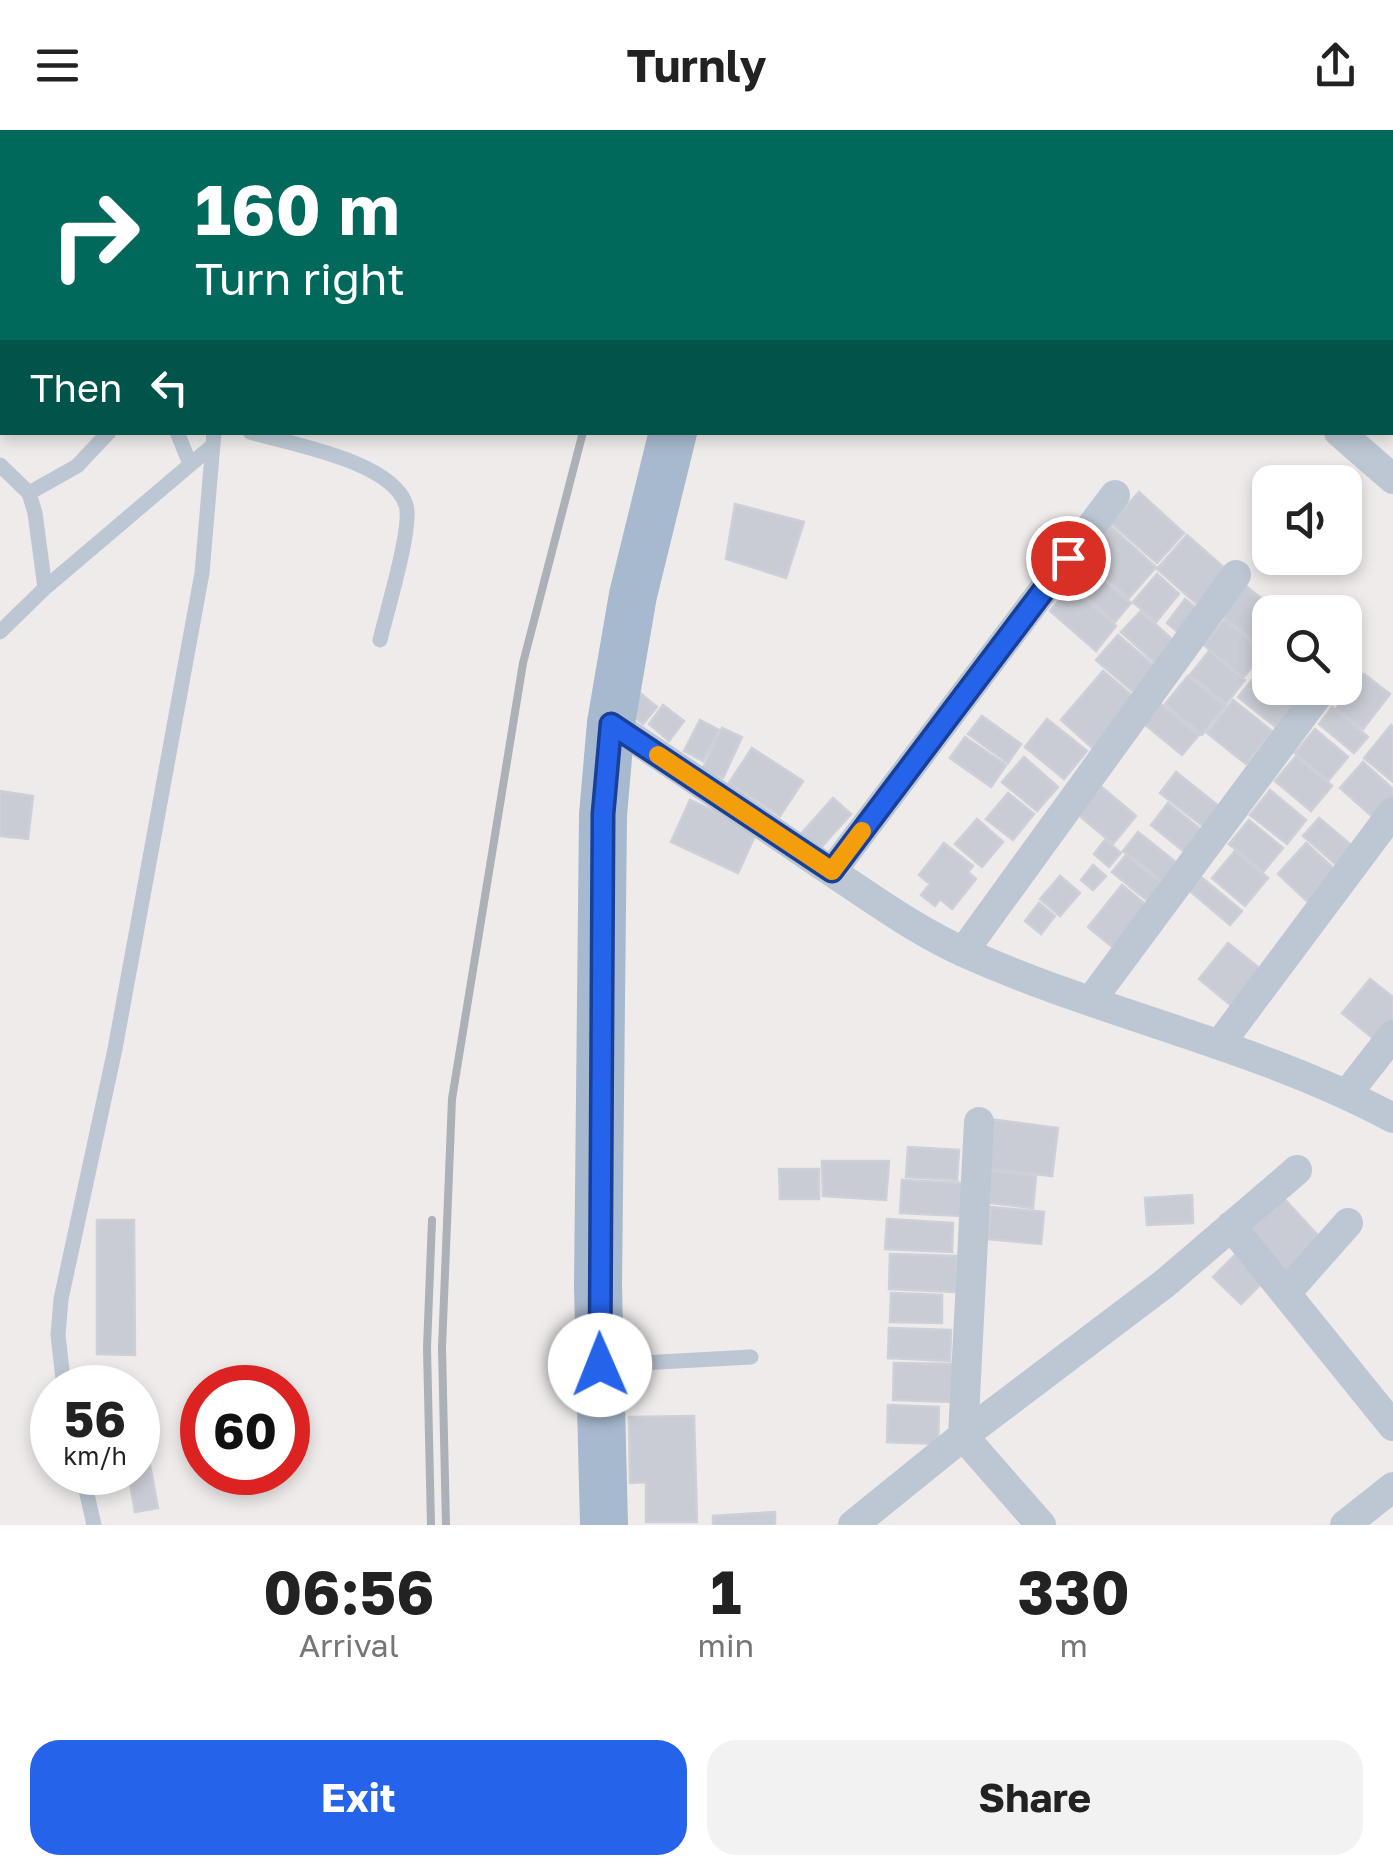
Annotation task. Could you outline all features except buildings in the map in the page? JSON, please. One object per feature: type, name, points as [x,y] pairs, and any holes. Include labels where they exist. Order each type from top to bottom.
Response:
[{"type":"main road","points":[[604,1525],[600,1365],[603,814],[611,724],[633,596],[672,435]]},
{"type":"street","points":[[1343,435],[1393,478]]},
{"type":"street","points":[[832,871],[1115,495]]},
{"type":"street","points":[[963,952],[1236,575]]},
{"type":"street","points":[[1092,1000],[1310,705]]},
{"type":"street","points":[[611,724],[832,871],[963,952],[1028,980],[1219,1045],[1347,1094],[1393,1118]]},
{"type":"street","points":[[1219,1045],[1393,812]]},
{"type":"street","points":[[1347,1094],[1393,1034]]},
{"type":"street","points":[[979,1122],[963,1436],[1027,1520]]},
{"type":"street","points":[[854,1525],[963,1436],[1164,1284],[1298,1170]]},
{"type":"street","points":[[1286,1293],[1348,1222]]},
{"type":"street","points":[[1232,1226],[1393,1426]]},
{"type":"street","points":[[1344,1525],[1393,1487]]},
{"type":"lane","points":[[29,493],[77,466],[106,435]]},
{"type":"lane","points":[[178,435],[190,464]]},
{"type":"lane","points":[[260,435],[377,472],[394,484],[407,506],[405,533],[380,640]]},
{"type":"lane","points":[[0,632],[213,440]]},
{"type":"lane","points":[[61,1365],[58,1334],[61,1298],[115,1049],[202,573],[213,440]]},
{"type":"lane","points":[[0,465],[29,493],[45,588]]},
{"type":"lane","points":[[600,1365],[750,1358]]},
{"type":"lane","points":[[87,1495],[94,1525]]},
{"type":"railway","points":[[446,1525],[442,1348],[452,1099],[523,663],[582,435]]},
{"type":"railway","points":[[431,1525],[427,1348],[432,1220]]},
{"type":"slow traffic","points":[[658,755],[832,871],[862,831]]},
{"type":"route","points":[[600,1365],[603,814],[611,724],[832,871],[1068,558]]}]
